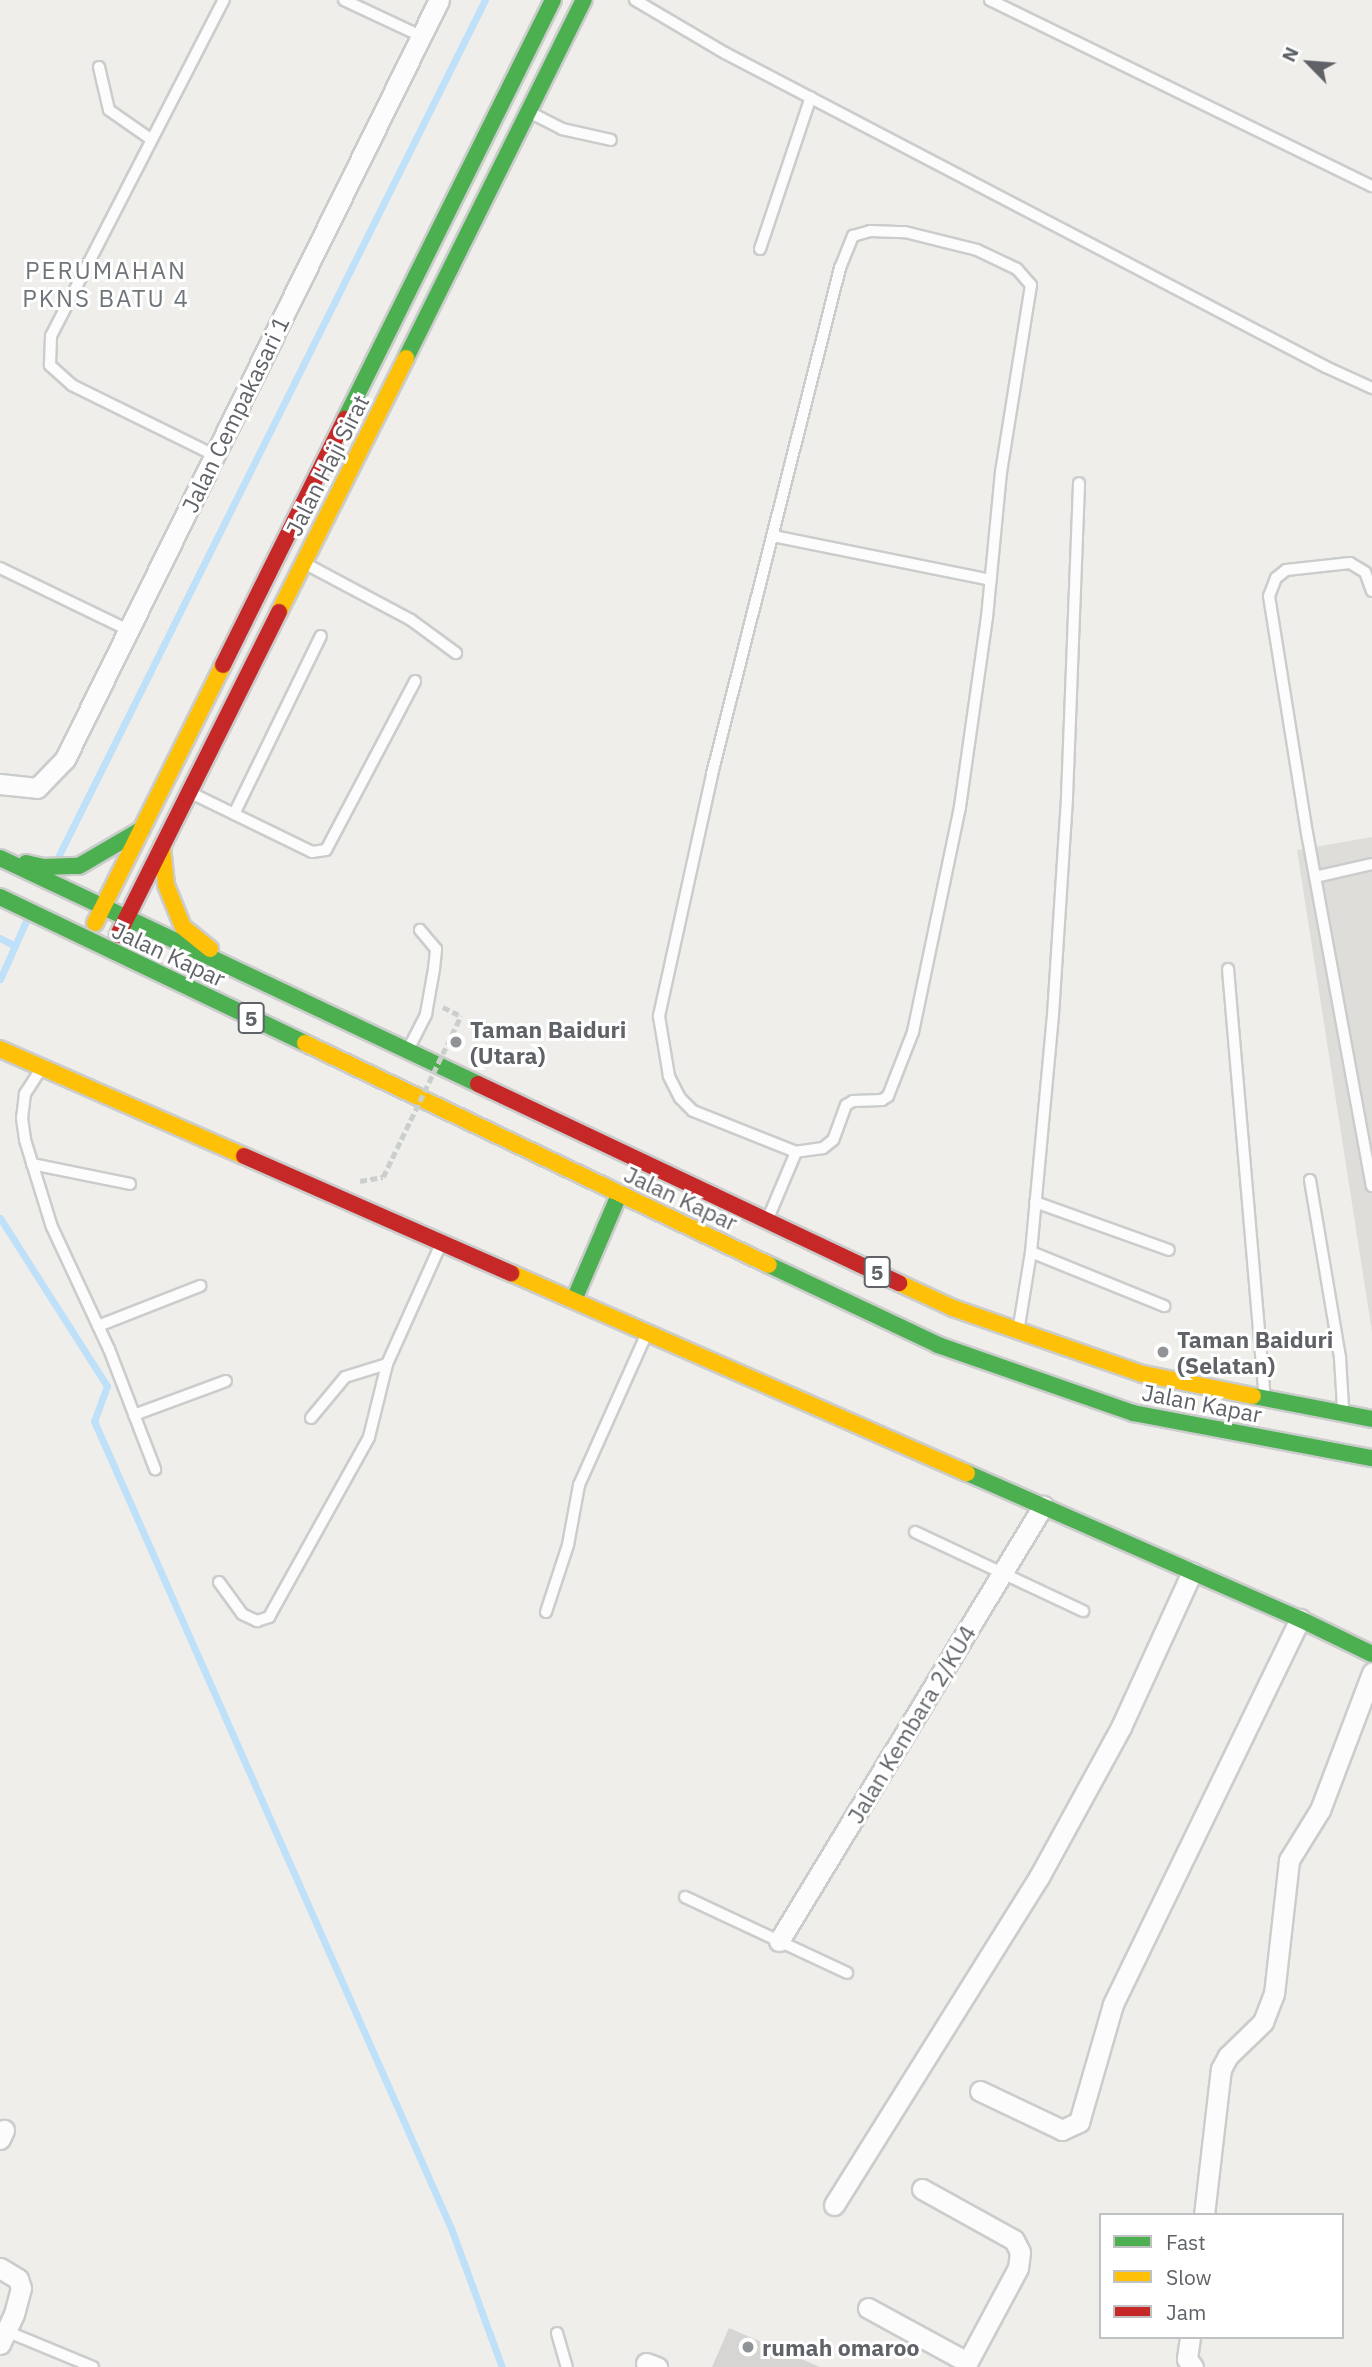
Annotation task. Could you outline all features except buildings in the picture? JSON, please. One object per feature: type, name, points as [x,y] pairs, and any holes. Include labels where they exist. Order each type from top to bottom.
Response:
[{"type":"main road","name":"Jalan Haji Sirat","points":[[87,941],[553,0]]},
{"type":"main road","name":"Jalan Haji Sirat","points":[[110,951],[584,0]]},
{"type":"main road","points":[[4,860],[43,867],[79,866],[142,829]]},
{"type":"main road","points":[[162,846],[166,885],[183,927],[237,970]]},
{"type":"main road","name":"Jalan Kapar","points":[[4,860],[237,970],[619,1195],[938,1345],[1133,1413],[1372,1458]]},
{"type":"main road","name":"Jalan Kapar","points":[[0,897],[110,951],[400,1067],[767,1221],[953,1308],[1143,1374],[1372,1419]]},
{"type":"main road","points":[[6,1051],[1300,1619],[1372,1654]]},
{"type":"main road","points":[[574,1300],[619,1195]]},
{"type":"street","name":"Jalan Cempakasari 1","points":[[0,785],[37,788],[65,759],[439,0]]},
{"type":"street","name":"Jalan Kembara 2/KU4","points":[[779,1941],[1044,1506]]},
{"type":"street","points":[[834,2205],[1039,1877],[1121,1727],[1192,1572]]},
{"type":"street","points":[[980,2091],[1062,2130],[1079,2122],[1113,2004],[1300,1619]]},
{"type":"street","points":[[1204,2213],[1221,2069],[1228,2056],[1263,2022],[1274,1994],[1289,1860],[1320,1810],[1372,1673]]},
{"type":"street","points":[[868,2308],[966,2365],[1018,2268],[1020,2252],[1014,2240],[922,2189]]},
{"type":"street","points":[[0,2268],[19,2279],[21,2288],[3,2338]]},
{"type":"street","points":[[1190,2339],[1187,2359],[1193,2367]]},
{"type":"lane","points":[[214,456],[72,385],[50,365],[51,336],[224,0]]},
{"type":"lane","points":[[344,0],[421,36]]},
{"type":"lane","points":[[635,0],[651,4],[811,97],[1372,388]]},
{"type":"lane","points":[[990,0],[1372,186]]},
{"type":"lane","points":[[99,67],[109,110],[152,140]]},
{"type":"lane","points":[[760,249],[811,97]]},
{"type":"lane","points":[[528,112],[562,129],[611,140]]},
{"type":"lane","points":[[870,231],[905,232],[977,250],[1017,269],[1031,285],[1001,472],[991,580],[960,807],[913,1031],[888,1096],[882,1100],[853,1101],[846,1105],[833,1140],[823,1148],[796,1152],[693,1111],[680,1098],[669,1076],[659,1016],[712,774],[773,536],[840,268],[853,236],[870,231]]},
{"type":"lane","points":[[1018,1330],[1031,1252],[1053,1015],[1067,797],[1079,483]]},
{"type":"lane","points":[[773,536],[991,580]]},
{"type":"lane","points":[[303,563],[411,620],[457,653]]},
{"type":"lane","points":[[1372,591],[1365,572],[1350,563],[1286,570],[1276,578],[1269,596],[1315,877],[1372,1186]]},
{"type":"lane","points":[[0,568],[128,630]]},
{"type":"lane","points":[[234,814],[321,636]]},
{"type":"lane","points":[[189,792],[312,852],[326,850],[415,681]]},
{"type":"lane","points":[[1315,877],[1372,864]]},
{"type":"lane","points":[[400,1067],[426,1014],[434,969],[436,949],[420,930]]},
{"type":"lane","points":[[1227,969],[1265,1398]]},
{"type":"lane","points":[[42,1067],[24,1094],[22,1118],[32,1164],[52,1227],[98,1326],[155,1469]]},
{"type":"lane","points":[[767,1221],[796,1152]]},
{"type":"lane","points":[[32,1164],[130,1184]]},
{"type":"lane","points":[[1310,1180],[1340,1359],[1343,1414]]},
{"type":"lane","points":[[1035,1202],[1169,1250]]},
{"type":"lane","points":[[219,1582],[242,1614],[257,1621],[269,1617],[369,1437],[387,1364],[442,1242]]},
{"type":"lane","points":[[1031,1252],[1164,1306]]},
{"type":"lane","points":[[98,1326],[200,1286]]},
{"type":"lane","points":[[546,1612],[568,1545],[579,1485],[647,1332]]},
{"type":"lane","points":[[311,1418],[345,1377],[387,1364]]},
{"type":"lane","points":[[134,1415],[226,1381]]},
{"type":"lane","points":[[915,1532],[1083,1611]]},
{"type":"lane","points":[[685,1897],[847,1973]]},
{"type":"lane","points":[[557,2333],[567,2367]]},
{"type":"lane","points":[[3,2338],[93,2367]]},
{"type":"path","points":[[383,1177],[461,1016]]},
{"type":"shaded area","points":[[1372,837],[1372,1332],[1297,850]]},
{"type":"waterway","points":[[59,855],[485,0]]},
{"type":"waterway","points":[[0,979],[27,919]]},
{"type":"waterway","points":[[0,938],[14,945]]},
{"type":"waterway","points":[[0,1218],[107,1386],[94,1421],[451,2228],[502,2367]]},
{"type":"traffic: fast","points":[[345,419],[553,0]]},
{"type":"traffic: fast","points":[[406,358],[584,0]]},
{"type":"traffic: fast","points":[[26,863],[43,867],[79,866],[142,829]]},
{"type":"traffic: fast","points":[[0,858],[478,1084]]},
{"type":"traffic: fast","points":[[0,897],[305,1043]]},
{"type":"traffic: fast","points":[[574,1300],[619,1195]]},
{"type":"traffic: fast","points":[[769,1265],[938,1345],[1133,1413],[1372,1458]]},
{"type":"traffic: fast","points":[[1253,1396],[1372,1419]]},
{"type":"traffic: fast","points":[[967,1473],[1300,1619],[1372,1654]]},
{"type":"traffic: slow","points":[[279,612],[406,358]]},
{"type":"traffic: slow","points":[[95,923],[223,665]]},
{"type":"traffic: slow","points":[[162,846],[166,885],[183,927],[210,949]]},
{"type":"traffic: slow","points":[[305,1043],[769,1265]]},
{"type":"traffic: slow","points":[[0,1049],[244,1156]]},
{"type":"traffic: slow","points":[[511,1273],[967,1473]]},
{"type":"traffic: slow","points":[[899,1283],[953,1308],[1143,1374],[1253,1396]]},
{"type":"traffic: jam","points":[[223,665],[345,419]]},
{"type":"traffic: jam","points":[[118,935],[279,612]]},
{"type":"traffic: jam","points":[[478,1084],[899,1283]]},
{"type":"traffic: jam","points":[[244,1156],[511,1273]]},
{"type":"place","name":"Taman Baiduri (Utara)","points":[[456,1042]]},
{"type":"place","name":"Taman Baiduri (Selatan)","points":[[1163,1352]]},
{"type":"place","name":"rumah omaroo","points":[[748,2347]]},
{"type":"district","name":"PERUMAHAN PKNS BATU 4","points":[[106,285]]}]
